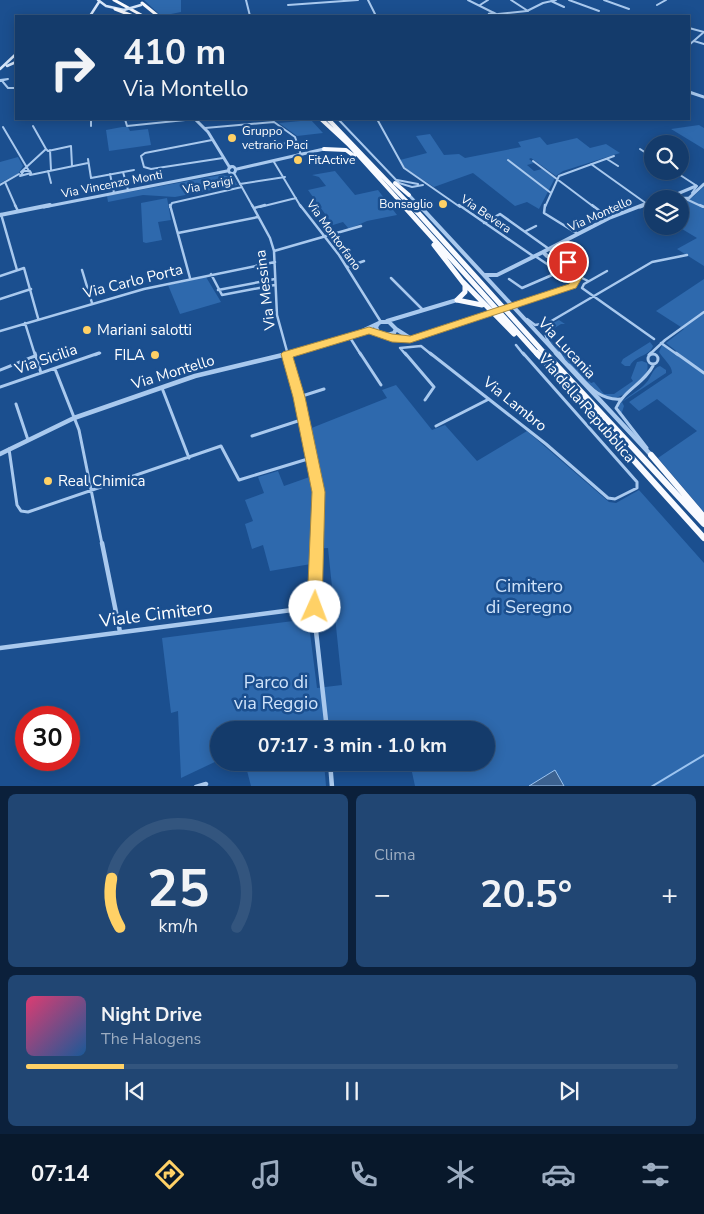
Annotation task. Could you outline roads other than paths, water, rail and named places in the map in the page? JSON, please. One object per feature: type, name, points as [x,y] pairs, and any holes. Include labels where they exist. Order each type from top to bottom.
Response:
[{"type":"highway","points":[[114,0],[141,15]]},
{"type":"highway","points":[[122,0],[148,15]]},
{"type":"highway","points":[[141,2],[157,15]]},
{"type":"highway","points":[[115,9],[130,15]]},
{"type":"highway","points":[[322,120],[370,169],[704,538]]},
{"type":"highway","points":[[329,120],[378,169],[542,350],[704,524]]},
{"type":"highway","points":[[324,149],[336,142],[330,126]]},
{"type":"highway","points":[[324,149],[346,150],[362,166],[370,169]]},
{"type":"highway","points":[[378,169],[409,195]]},
{"type":"highway","points":[[433,240],[438,252],[485,306],[529,344]]},
{"type":"highway","points":[[457,300],[465,292],[463,282]]},
{"type":"highway","points":[[457,300],[471,301],[485,306]]},
{"type":"highway","points":[[651,455],[704,517]]},
{"type":"main road","points":[[90,15],[99,1],[109,7],[124,10],[141,2]]},
{"type":"main road","points":[[93,10],[109,7]]},
{"type":"main road","points":[[0,69],[15,60]]},
{"type":"main road","points":[[0,69],[15,60]]},
{"type":"street","points":[[246,0],[250,15]]},
{"type":"street","points":[[288,5],[358,0]]},
{"type":"street","points":[[368,0],[376,15]]},
{"type":"street","points":[[468,0],[493,14]]},
{"type":"street","points":[[478,5],[488,0]]},
{"type":"street","points":[[510,0],[529,11]]},
{"type":"street","points":[[508,15],[529,11],[556,0]]},
{"type":"street","points":[[569,0],[599,11]]},
{"type":"street","points":[[604,0],[629,8]]},
{"type":"street","points":[[657,5],[666,0]]},
{"type":"street","points":[[551,1],[564,7]]},
{"type":"street","points":[[690,28],[704,32]]},
{"type":"street","points":[[690,44],[704,32]]},
{"type":"street","points":[[694,41],[704,44]]},
{"type":"street","points":[[1,81],[8,80],[8,85]]},
{"type":"street","points":[[1,81],[8,85],[8,88],[15,88]]},
{"type":"street","points":[[690,92],[704,97]]},
{"type":"street","points":[[91,120],[91,126]]},
{"type":"street","points":[[125,120],[127,126],[186,120]]},
{"type":"street","points":[[196,120],[205,128],[228,170],[234,173],[237,169]]},
{"type":"street","points":[[205,128],[273,120],[296,141],[301,155]]},
{"type":"street","name":"Via Bevera","points":[[339,120],[402,185],[412,187],[423,185]]},
{"type":"street","name":"Via Bevera","points":[[377,120],[404,168],[559,272],[522,288],[509,279]]},
{"type":"street","points":[[33,126],[46,149],[71,146],[72,166]]},
{"type":"street","points":[[3,127],[27,166],[28,171],[31,172],[30,175]]},
{"type":"street","points":[[212,140],[151,152],[141,156],[147,169],[223,158]]},
{"type":"street","points":[[282,144],[296,141]]},
{"type":"street","points":[[0,185],[20,173],[46,149]]},
{"type":"street","points":[[228,170],[274,162],[324,149]]},
{"type":"street","points":[[640,149],[644,152]]},
{"type":"street","points":[[50,150],[51,182]]},
{"type":"street","points":[[578,234],[543,212],[557,179],[563,173],[614,156]]},
{"type":"street","points":[[606,158],[618,166]]},
{"type":"street","points":[[88,159],[91,178],[134,170]]},
{"type":"street","points":[[508,160],[551,193]]},
{"type":"street","points":[[532,161],[609,218]]},
{"type":"street","name":"Via Montorfano","points":[[274,162],[296,198],[347,267],[382,321]]},
{"type":"street","points":[[13,178],[88,163]]},
{"type":"street","points":[[590,164],[644,202]]},
{"type":"street","name":"Via Vincenzo Monti","points":[[1,215],[228,170]]},
{"type":"street","points":[[20,173],[28,171]]},
{"type":"street","points":[[123,172],[128,190]]},
{"type":"street","points":[[20,173],[23,177]]},
{"type":"street","name":"Via Messina","points":[[234,173],[270,238],[274,251],[277,315],[304,419],[319,503],[315,607],[326,721]]},
{"type":"street","points":[[110,174],[114,193]]},
{"type":"street","name":"Via Parigi","points":[[178,233],[170,205],[177,200],[284,177]]},
{"type":"street","name":"Via Bevera","points":[[396,179],[430,186]]},
{"type":"street","points":[[688,180],[697,186]]},
{"type":"street","points":[[5,182],[18,211]]},
{"type":"street","points":[[409,183],[412,187],[409,195]]},
{"type":"street","points":[[687,190],[704,184]]},
{"type":"street","points":[[691,195],[704,184]]},
{"type":"street","points":[[691,195],[697,186]]},
{"type":"street","name":"Via Lucania","points":[[409,195],[651,455]]},
{"type":"street","points":[[691,195],[704,206]]},
{"type":"street","points":[[254,208],[296,198]]},
{"type":"street","points":[[689,200],[704,206]]},
{"type":"street","name":"Via Montello","points":[[544,253],[548,247],[554,246],[609,218],[644,205]]},
{"type":"street","points":[[484,222],[500,214],[548,247],[554,254]]},
{"type":"street","points":[[1,215],[17,270]]},
{"type":"street","points":[[190,278],[178,233],[258,217]]},
{"type":"street","points":[[274,251],[325,238],[361,226]]},
{"type":"street","points":[[525,231],[536,226]]},
{"type":"street","name":"Via Montello","points":[[554,246],[554,254]]},
{"type":"street","points":[[483,274],[497,275],[534,256],[544,253],[554,254],[564,259],[575,268],[578,276],[588,281]]},
{"type":"street","points":[[518,312],[535,325],[548,323],[652,262],[686,255]]},
{"type":"street","points":[[347,267],[364,261]]},
{"type":"street","name":"Via Carlo Porta","points":[[0,331],[38,318],[190,278],[275,262]]},
{"type":"street","points":[[0,276],[24,268],[38,318]]},
{"type":"street","points":[[82,270],[92,304]]},
{"type":"street","points":[[607,271],[588,281],[582,287],[654,339]]},
{"type":"street","points":[[210,274],[218,290],[225,296],[275,285]]},
{"type":"street","points":[[497,275],[494,281],[508,301]]},
{"type":"street","name":"Via Montello","points":[[0,454],[74,418],[200,374],[287,354],[369,330],[401,340],[416,338],[573,286],[578,276]]},
{"type":"street","points":[[391,278],[424,311]]},
{"type":"street","points":[[218,290],[275,279]]},
{"type":"street","points":[[267,280],[269,284],[267,287]]},
{"type":"street","points":[[0,299],[31,289]]},
{"type":"street","name":"Via Montello","points":[[361,332],[382,321],[402,318],[457,300]]},
{"type":"street","points":[[648,376],[649,362],[647,358],[661,343],[704,312]]},
{"type":"street","points":[[402,318],[396,327],[392,334],[381,334],[376,327],[382,321],[396,327],[405,336],[416,338]]},
{"type":"street","points":[[26,323],[41,373]]},
{"type":"street","points":[[548,323],[544,330],[545,337],[565,361],[604,399],[621,399]]},
{"type":"street","points":[[349,336],[381,385]]},
{"type":"street","points":[[651,455],[616,412],[616,406],[621,399],[642,384],[654,364],[658,363],[657,352],[661,343]]},
{"type":"street","points":[[661,343],[704,373]]},
{"type":"street","name":"Via della Repubblica","points":[[516,345],[636,482],[637,488],[615,499],[608,498]]},
{"type":"street","name":"Via Lambro","points":[[425,400],[434,387],[399,347],[421,346],[490,399],[608,498]]},
{"type":"street","name":"Via Sicilia","points":[[0,387],[100,353]]},
{"type":"street","points":[[650,355],[659,358]]},
{"type":"street","points":[[0,370],[35,356]]},
{"type":"street","points":[[649,362],[654,364]]},
{"type":"street","points":[[55,369],[79,430],[93,490],[120,632]]},
{"type":"street","points":[[162,388],[188,458]]},
{"type":"street","points":[[299,397],[324,388]]},
{"type":"street","points":[[436,426],[490,399]]},
{"type":"street","points":[[16,404],[28,440]]},
{"type":"street","points":[[252,436],[304,419]]},
{"type":"street","points":[[9,449],[17,505],[21,511],[28,512],[222,446],[236,478],[239,480],[311,458]]},
{"type":"street","name":"Viale Cimitero","points":[[0,648],[315,607]]},
{"type":"street","points":[[331,771],[332,786]]},
{"type":"street","points":[[196,786],[206,784]]},
{"type":"waterway","points":[[653,786],[704,755]]},
{"type":"place","name":"Gruppo vetrario Paci","points":[[232,138]]},
{"type":"place","name":"FitActive","points":[[298,160]]},
{"type":"place","name":"Bonsaglio","points":[[443,204]]},
{"type":"place","name":"Mariani salotti","points":[[87,330]]},
{"type":"place","name":"FILA","points":[[155,355]]},
{"type":"place","name":"Real Chimica","points":[[48,481]]},
{"type":"park label","name":"Cimitero di Seregno","points":[[529,596]]},
{"type":"park label","name":"Parco di via Reggio","points":[[276,692]]}]
